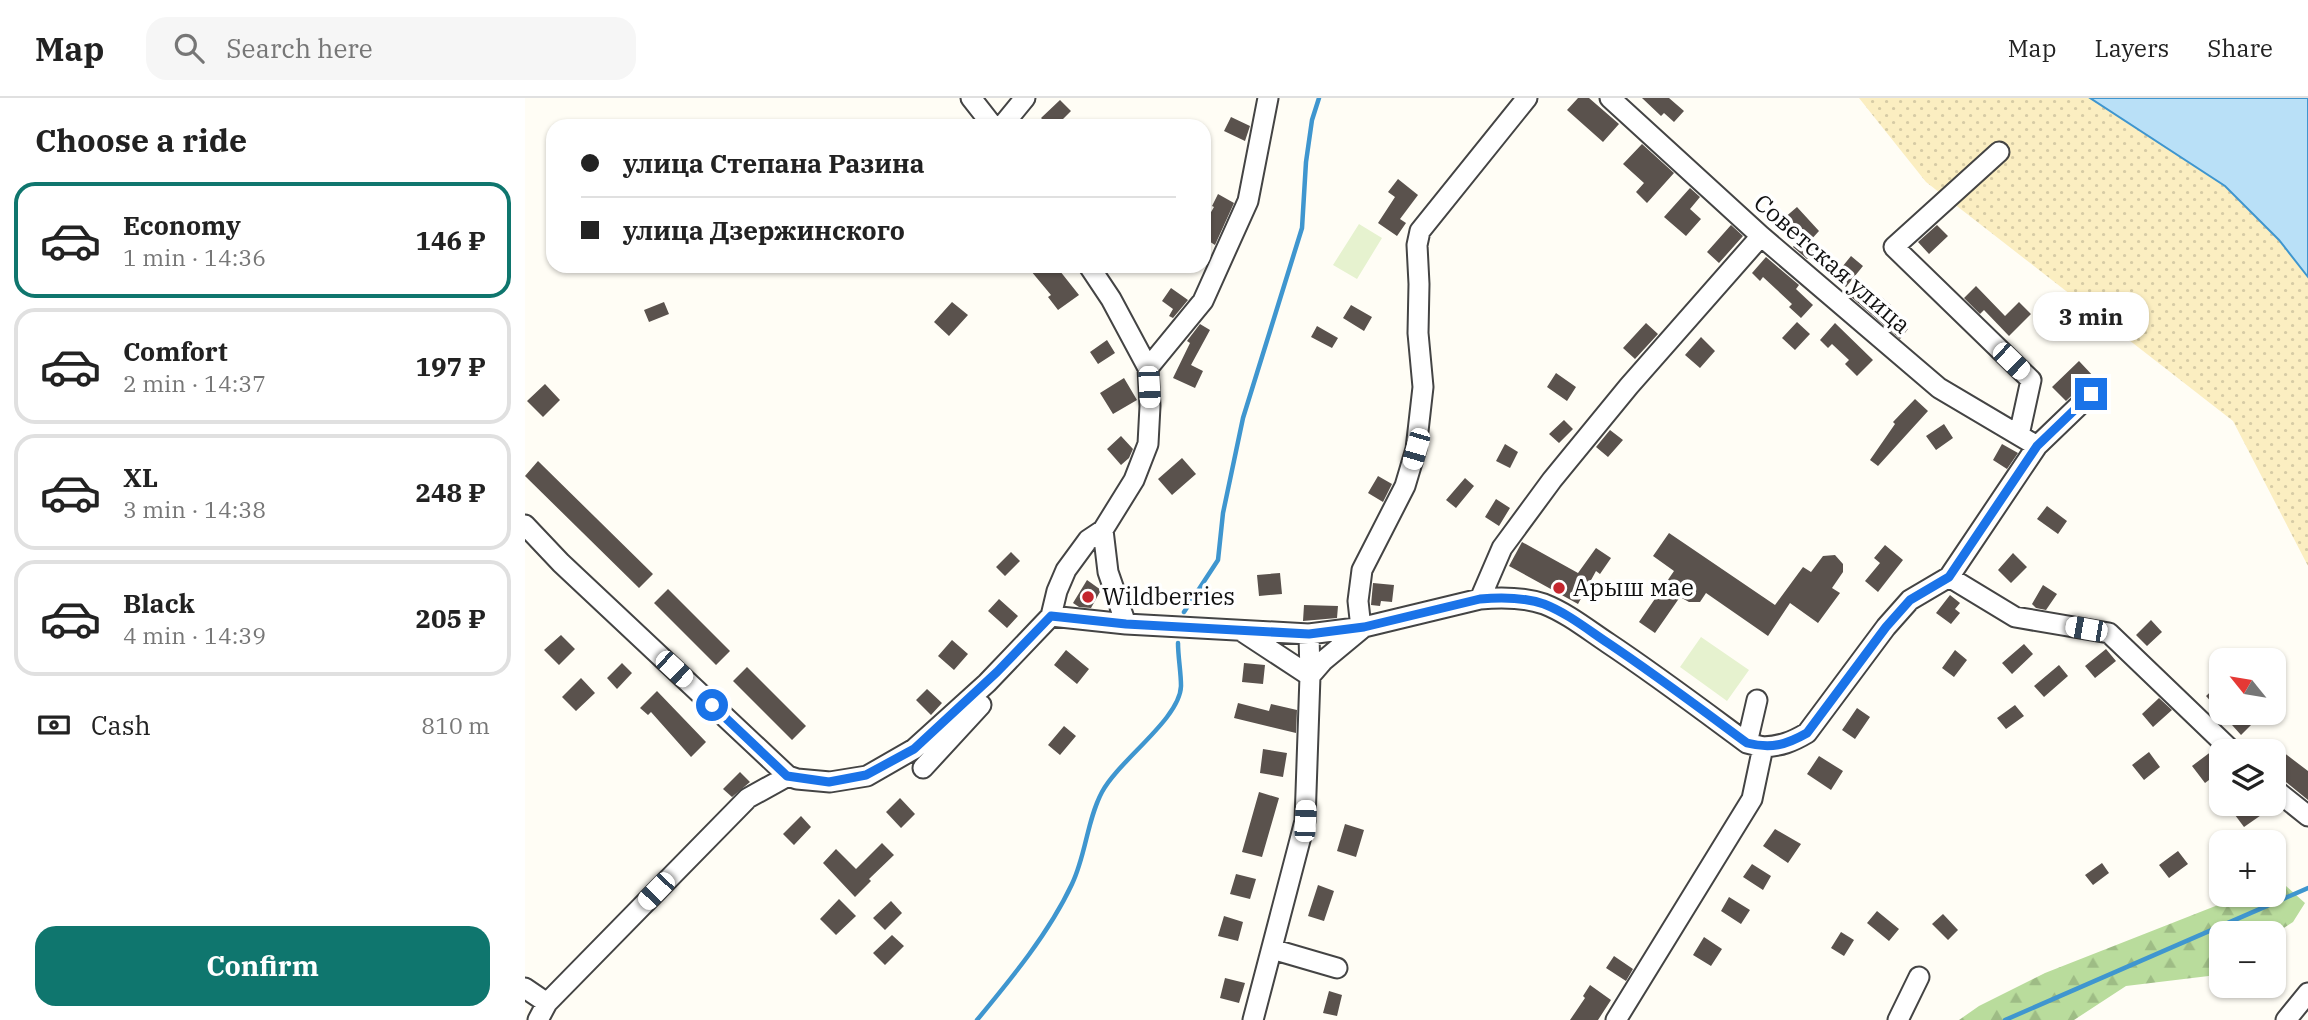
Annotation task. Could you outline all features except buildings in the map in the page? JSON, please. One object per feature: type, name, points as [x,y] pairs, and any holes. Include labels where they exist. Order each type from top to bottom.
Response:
[{"type":"street","points":[[971,98],[988,119]]},
{"type":"street","points":[[1008,119],[1025,98]]},
{"type":"street","points":[[1148,368],[1203,300],[1248,201],[1268,98]]},
{"type":"street","points":[[1364,627],[1360,619],[1359,601],[1362,570],[1405,486],[1416,449],[1423,387],[1418,333],[1417,245],[1420,231],[1527,98]]},
{"type":"street","name":"Советская улица","points":[[1610,98],[1761,236],[1939,388],[2037,446]]},
{"type":"street","points":[[1999,152],[1893,247],[2031,380],[2019,435]]},
{"type":"street","points":[[1480,599],[1502,548],[1552,480],[1629,386],[1761,236]]},
{"type":"street","points":[[525,525],[561,563],[787,776],[829,782],[866,775],[914,749],[1051,616],[1056,591],[1066,570],[1088,540],[1103,530],[1134,480],[1148,444],[1148,368],[1111,299],[1094,273]]},
{"type":"street","points":[[1051,616],[1126,624],[1309,634],[1364,627],[1480,599],[1521,598],[1543,604],[1569,617],[1755,745],[1778,746],[1807,733],[1886,627],[1910,600],[1949,577],[2037,446],[2091,394]]},
{"type":"street","points":[[1103,530],[1108,572],[1126,624]]},
{"type":"street","points":[[1949,577],[2015,617],[2109,632],[2220,739]]},
{"type":"street","points":[[1310,676],[1323,660],[1364,627]]},
{"type":"street","points":[[1242,632],[1310,676]]},
{"type":"street","points":[[1253,1020],[1305,821],[1309,634]]},
{"type":"street","points":[[923,768],[986,700],[986,682]]},
{"type":"street","points":[[1616,1020],[1752,799],[1757,700]]},
{"type":"street","points":[[525,988],[542,1012],[748,798],[787,776]]},
{"type":"street","points":[[2286,798],[2308,816]]},
{"type":"street","points":[[1272,949],[1337,968]]},
{"type":"street","points":[[1898,1020],[1919,976]]},
{"type":"street","points":[[2286,1020],[2308,993]]},
{"type":"green space","points":[[1359,224],[1382,238],[1357,279],[1333,265]]},
{"type":"green space","points":[[1701,637],[1749,670],[1727,701],[1680,667]]},
{"type":"green space","points":[[2286,886],[2305,903],[2293,922],[2286,927],[2286,921],[2209,921],[2209,976],[2126,986],[2074,1020],[1959,1020],[1979,1006],[2045,973],[2213,907],[2286,907]]},
{"type":"sand","points":[[1859,98],[2090,98],[2225,186],[2279,240],[2308,277],[2308,566],[2233,421],[1926,182]]},
{"type":"water","points":[[2090,98],[2308,98],[2308,277],[2279,240],[2225,186]]},
{"type":"waterway","points":[[1184,612],[1218,560],[1223,513],[1243,418],[1302,228],[1306,162],[1312,120],[1319,98]]},
{"type":"waterway","points":[[977,1020],[1029,955],[1063,902],[1077,873],[1093,814],[1102,792],[1121,767],[1160,726],[1178,699],[1181,686],[1178,643]]},
{"type":"waterway","points":[[2005,1020],[2308,888]]},
{"type":"place","name":"Арыш мае","points":[[1559,588]]},
{"type":"place","name":"Wildberries","points":[[1088,597]]},
{"type":"route","points":[[712,705],[787,776],[829,782],[866,775],[914,749],[962,707],[1051,616],[1126,624],[1309,634],[1364,627],[1480,599],[1499,597],[1521,598],[1543,604],[1569,617],[1662,679],[1747,743],[1763,747],[1778,746],[1807,733],[1886,627],[1910,600],[1949,577],[2037,446],[2091,394]]}]
